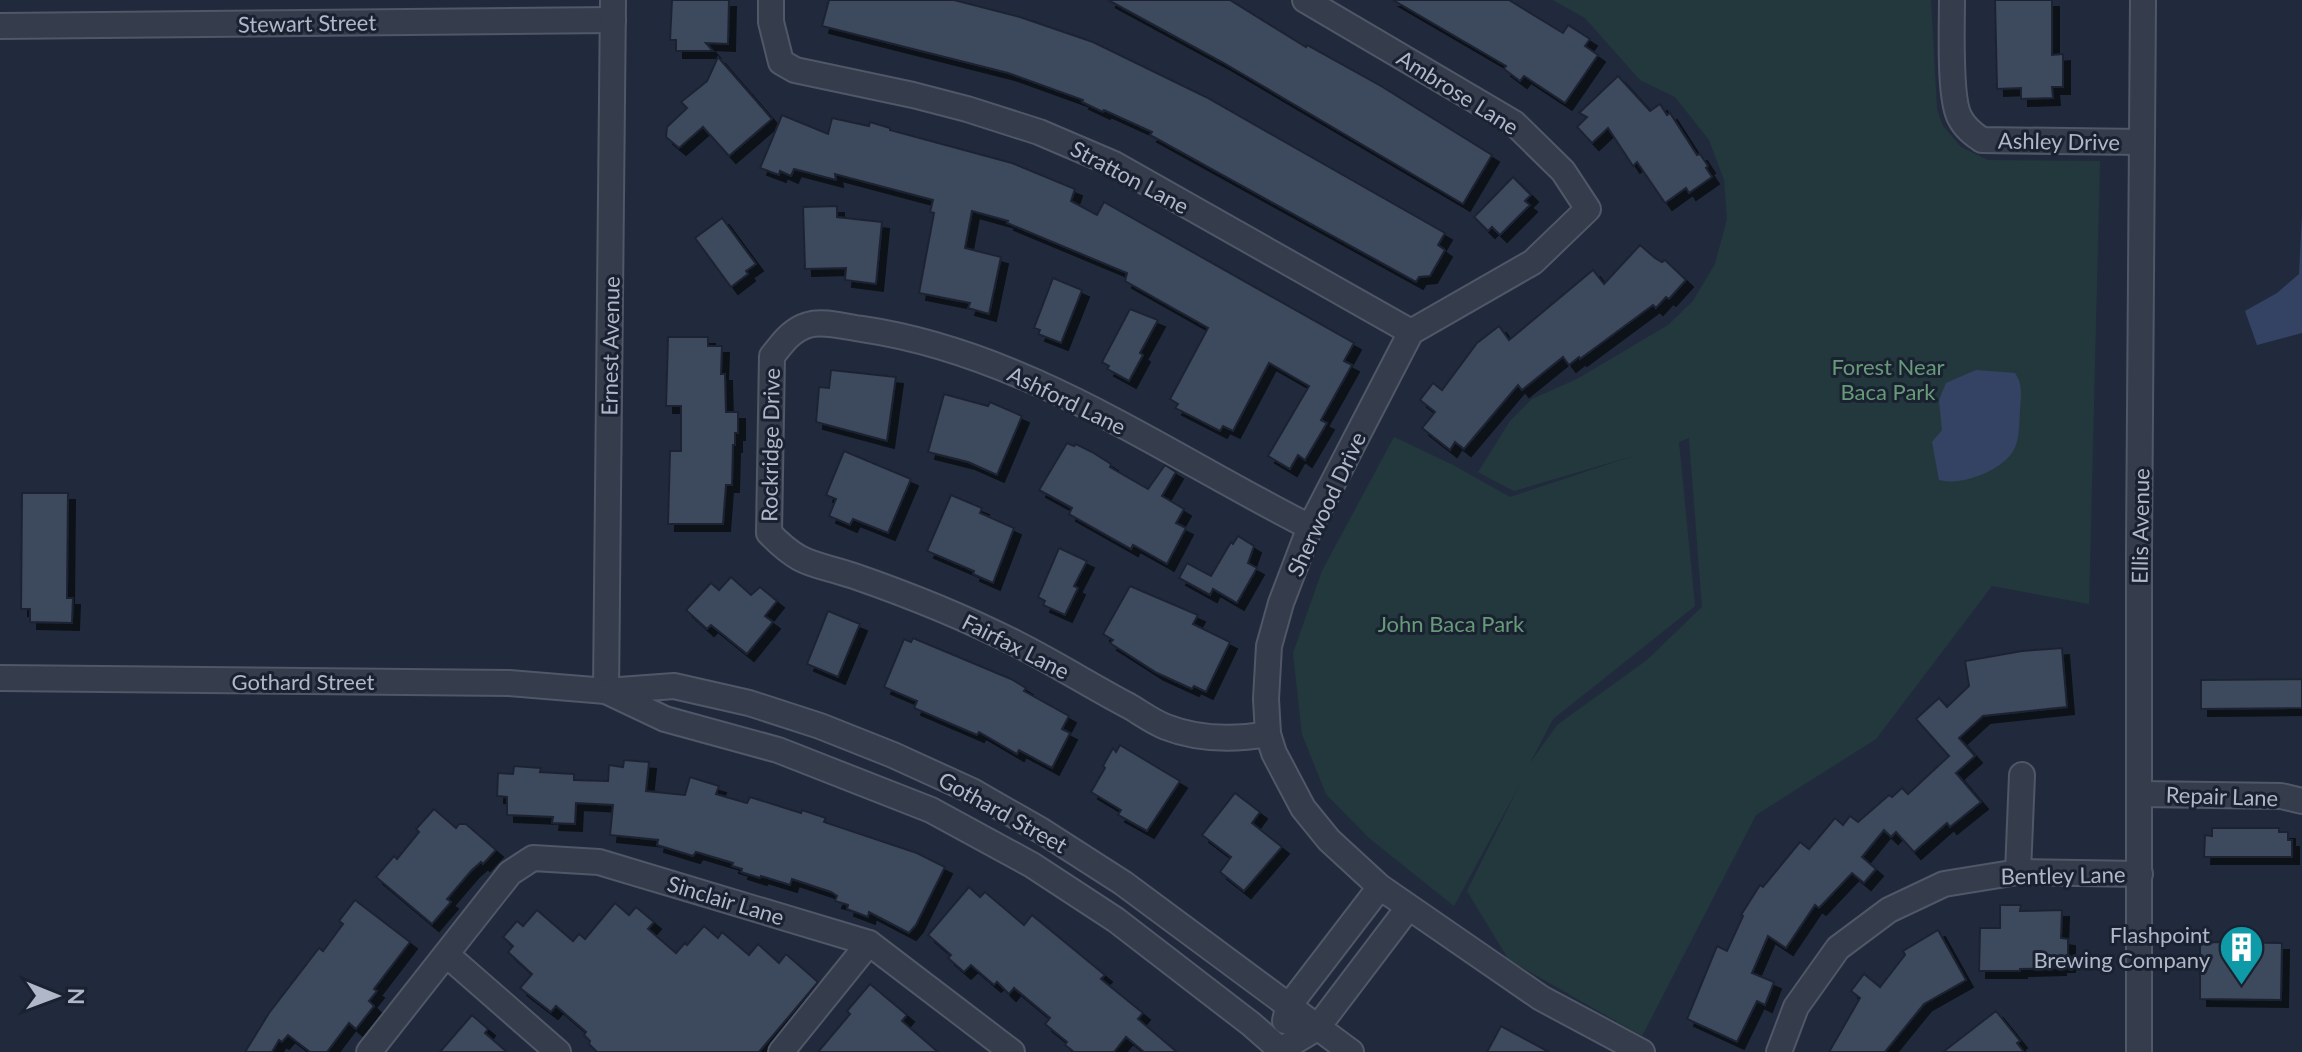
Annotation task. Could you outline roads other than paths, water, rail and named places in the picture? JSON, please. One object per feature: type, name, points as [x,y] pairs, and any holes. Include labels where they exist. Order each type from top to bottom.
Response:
[{"type":"street","name":"Stratton Lane","points":[[771,0],[771,22],[781,62],[795,70],[913,95],[1039,132],[1114,164],[1411,332]]},
{"type":"street","name":"Ambrose Lane","points":[[1305,0],[1514,123],[1563,171],[1588,209],[1533,262],[1411,332]]},
{"type":"street","name":"Ashley Drive","points":[[1952,0],[1958,116],[1982,140],[2142,142]]},
{"type":"street","name":"Ellis Avenue","points":[[2139,1052],[2143,0]]},
{"type":"street","name":"Stewart Street","points":[[0,26],[613,10]]},
{"type":"street","name":"Ernest Avenue","points":[[606,691],[613,10]]},
{"type":"street","name":"Ashford Lane","points":[[772,356],[790,334],[809,324],[878,332],[942,348],[1039,381],[1310,527]]},
{"type":"street","name":"Sherwood Drive","points":[[1411,332],[1310,527],[1281,603],[1269,646],[1266,699],[1268,734],[1274,753],[1303,808],[1329,840],[1380,887],[1541,998],[1642,1052]]},
{"type":"street","name":"Rockridge Drive","points":[[769,533],[772,356]]},
{"type":"street","name":"Fairfax Lane","points":[[769,533],[793,557],[895,590],[956,615],[1018,644],[1166,727],[1206,737],[1236,739],[1268,734]]},
{"type":"street","name":"Gothard Street","points":[[0,678],[509,683],[606,691],[674,686],[749,703],[879,749],[972,791],[1042,831],[1123,883],[1351,1052]]},
{"type":"street","name":"Gothard Street","points":[[606,691],[665,719],[778,750],[931,810],[1032,865],[1116,920],[1251,1024],[1280,1051]]},
{"type":"street","points":[[2018,872],[2022,775]]},
{"type":"street","name":"Repair Lane","points":[[2141,794],[2281,796],[2302,801]]},
{"type":"street","name":"Sinclair Lane","points":[[369,1052],[510,873],[533,858],[599,862],[869,943],[1012,1052]]},
{"type":"street","name":"Bentley Lane","points":[[1779,1052],[1796,1007],[1838,948],[1889,910],[1944,884],[2018,872],[2140,874]]},
{"type":"street","points":[[1280,1051],[1288,1007],[1380,887]]},
{"type":"street","points":[[1280,1051],[1317,1028],[1408,908]]},
{"type":"street","points":[[781,1052],[869,943]]},
{"type":"street","points":[[447,955],[558,1052]]},
{"type":"water","points":[[2302,214],[2302,333],[2257,345],[2245,311],[2277,293],[2299,274]]},
{"type":"water","points":[[1976,370],[2015,373],[2018,377],[2021,395],[2016,443],[2006,460],[1989,471],[1958,481],[1939,480],[1932,442],[1942,430],[1939,400],[1946,383]]},
{"type":"place","name":"Flashpoint Brewing Company","points":[[2241,986]]},
{"type":"park label","name":"Forest Near Baca Park","points":[[1888,378]]},
{"type":"park label","name":"John Baca Park","points":[[1451,623]]}]
